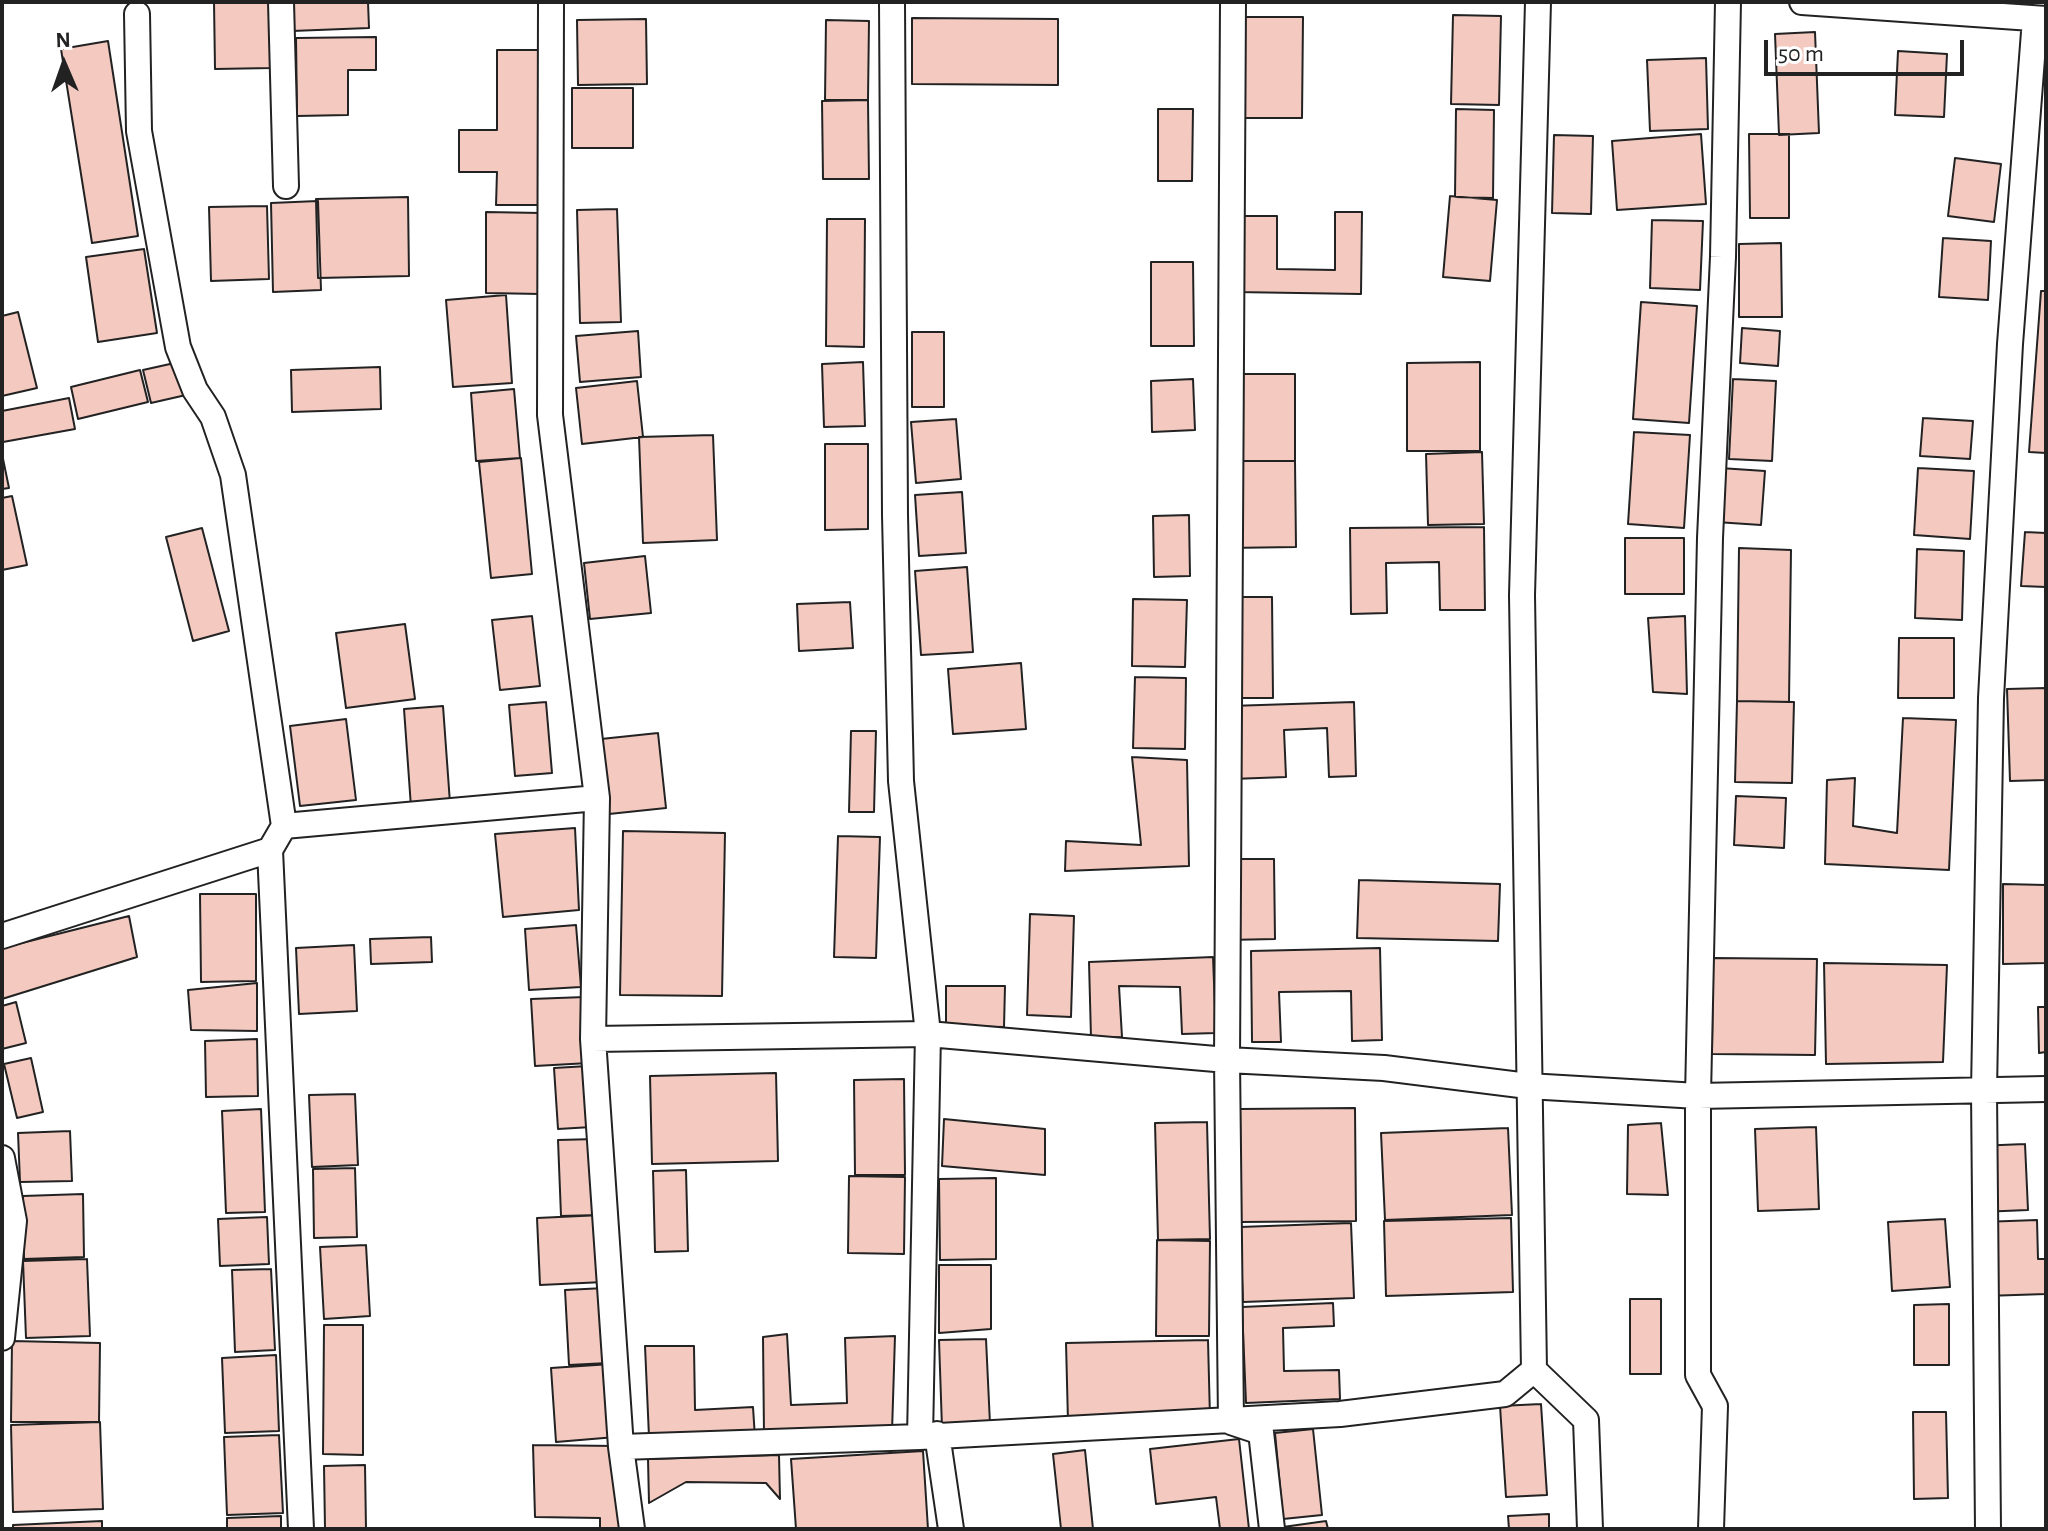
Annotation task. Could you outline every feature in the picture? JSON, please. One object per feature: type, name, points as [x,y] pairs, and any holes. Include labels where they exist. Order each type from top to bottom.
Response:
[{"type":"street","points":[[281,2],[286,186]]},
{"type":"street","points":[[551,2],[550,415],[597,798],[593,1039],[621,1447],[632,1529]]},
{"type":"street","points":[[892,2],[894,499],[901,781],[928,1034],[929,1435],[951,1529]]},
{"type":"street","points":[[1231,1422],[1227,1060],[1233,2]]},
{"type":"street","points":[[1538,2],[1522,595],[1534,1370],[1586,1420],[1590,1529]]},
{"type":"street","points":[[1711,1529],[1715,1406],[1698,1375],[1698,1096],[1710,538],[1723,257],[1728,2]]},
{"type":"street","points":[[1802,2],[2040,19],[2010,344],[1991,698],[1984,1091],[1988,1529]]},
{"type":"street","points":[[137,14],[139,131],[178,347],[195,390],[213,417],[233,475],[284,826],[270,850],[301,1529]]},
{"type":"street","points":[[284,826],[597,798]]},
{"type":"street","points":[[2,936],[270,850]]},
{"type":"street","points":[[593,1039],[928,1034],[1227,1060],[1384,1068],[1528,1086],[1698,1096],[2046,1089]]},
{"type":"street","points":[[2,1158],[14,1221],[2,1338]]},
{"type":"street","points":[[621,1447],[1231,1422],[1340,1414],[1505,1394],[1534,1370]]},
{"type":"street","points":[[1231,1422],[1261,1432],[1272,1529]]},
{"type":"building","points":[[214,2],[271,2],[272,68],[215,69]]},
{"type":"building","points":[[292,2],[368,2],[369,28],[292,31]]},
{"type":"building","points":[[1453,15],[1501,16],[1499,105],[1451,104]]},
{"type":"building","points":[[1241,17],[1303,17],[1302,118],[1240,118]]},
{"type":"building","points":[[912,18],[1058,19],[1058,85],[912,84]]},
{"type":"building","points":[[646,19],[647,84],[578,85],[577,20]]},
{"type":"building","points":[[826,20],[869,21],[868,100],[825,100]]},
{"type":"building","points":[[1815,32],[1819,133],[1779,135],[1775,34]]},
{"type":"building","points":[[376,37],[376,70],[348,70],[348,115],[297,116],[296,38]]},
{"type":"building","points":[[108,41],[138,236],[92,243],[61,49]]},
{"type":"building","points":[[497,50],[538,50],[538,205],[496,205],[497,172],[459,172],[459,130],[497,130]]},
{"type":"building","points":[[1898,51],[1947,54],[1944,117],[1895,115]]},
{"type":"building","points":[[1706,58],[1708,129],[1650,131],[1647,60]]},
{"type":"building","points":[[572,88],[633,88],[633,148],[572,148]]},
{"type":"building","points":[[868,100],[869,179],[823,179],[822,101]]},
{"type":"building","points":[[1158,109],[1193,109],[1192,181],[1158,181]]},
{"type":"building","points":[[1456,109],[1494,110],[1493,198],[1455,197]]},
{"type":"building","points":[[1701,134],[1706,204],[1617,210],[1612,141]]},
{"type":"building","points":[[1749,134],[1789,134],[1789,218],[1750,218]]},
{"type":"building","points":[[1554,135],[1593,136],[1591,214],[1552,213]]},
{"type":"building","points":[[1955,158],[2001,164],[1994,222],[1948,216]]},
{"type":"building","points":[[1450,196],[1497,200],[1490,281],[1443,277]]},
{"type":"building","points":[[408,197],[409,276],[318,278],[316,199]]},
{"type":"building","points":[[318,201],[321,290],[273,292],[271,203]]},
{"type":"building","points":[[267,206],[269,279],[211,281],[209,207]]},
{"type":"building","points":[[617,209],[621,322],[580,323],[577,210]]},
{"type":"building","points":[[486,212],[541,213],[541,294],[486,293]]},
{"type":"building","points":[[1335,212],[1362,212],[1361,294],[1235,292],[1236,216],[1277,216],[1277,269],[1335,270]]},
{"type":"building","points":[[827,219],[865,219],[864,347],[826,346]]},
{"type":"building","points":[[1652,220],[1703,221],[1700,290],[1650,288]]},
{"type":"building","points":[[1943,238],[1991,241],[1988,300],[1939,297]]},
{"type":"building","points":[[1781,243],[1782,317],[1739,317],[1739,244]]},
{"type":"building","points":[[144,249],[157,333],[98,342],[86,257]]},
{"type":"building","points":[[1151,262],[1193,262],[1194,346],[1151,346]]},
{"type":"building","points":[[2041,291],[2046,291],[2046,453],[2029,452]]},
{"type":"building","points":[[506,295],[512,383],[453,387],[446,300]]},
{"type":"building","points":[[1641,302],[1697,306],[1689,423],[1633,419]]},
{"type":"building","points":[[18,312],[37,388],[2,396],[2,316]]},
{"type":"building","points":[[1742,328],[1780,331],[1778,366],[1740,363]]},
{"type":"building","points":[[638,331],[641,377],[580,382],[576,336]]},
{"type":"building","points":[[912,332],[944,332],[944,407],[912,407]]},
{"type":"building","points":[[179,362],[186,395],[151,403],[143,370]]},
{"type":"building","points":[[863,362],[865,426],[824,427],[822,364]]},
{"type":"building","points":[[1480,362],[1480,451],[1407,451],[1407,363]]},
{"type":"building","points":[[380,367],[381,409],[292,412],[291,370]]},
{"type":"building","points":[[140,370],[148,402],[78,419],[71,387]]},
{"type":"building","points":[[1230,374],[1295,374],[1295,461],[1231,461]]},
{"type":"building","points":[[1193,379],[1195,430],[1152,432],[1151,381]]},
{"type":"building","points":[[1733,379],[1776,381],[1772,461],[1729,459]]},
{"type":"building","points":[[637,381],[643,437],[582,444],[576,388]]},
{"type":"building","points":[[514,389],[520,458],[476,461],[471,393]]},
{"type":"building","points":[[69,398],[75,429],[3,442],[2,411]]},
{"type":"building","points":[[1923,418],[1973,421],[1970,459],[1920,456]]},
{"type":"building","points":[[956,419],[961,479],[916,483],[911,422]]},
{"type":"building","points":[[1634,432],[1690,435],[1684,528],[1628,524]]},
{"type":"building","points":[[713,435],[717,540],[643,543],[639,437]]},
{"type":"building","points":[[825,444],[868,444],[868,529],[825,530]]},
{"type":"building","points":[[1482,452],[1484,524],[1428,525],[1426,454]]},
{"type":"building","points":[[2,454],[9,488],[2,489]]},
{"type":"building","points":[[521,458],[532,574],[491,578],[479,462]]},
{"type":"building","points":[[1227,461],[1295,461],[1296,547],[1227,548]]},
{"type":"building","points":[[1720,468],[1765,471],[1761,525],[1716,522]]},
{"type":"building","points":[[1918,468],[1974,471],[1970,539],[1914,535]]},
{"type":"building","points":[[962,492],[966,553],[919,556],[915,495]]},
{"type":"building","points":[[12,496],[27,565],[2,570],[2,498]]},
{"type":"building","points":[[1189,515],[1190,576],[1154,577],[1153,516]]},
{"type":"building","points":[[1484,527],[1485,610],[1440,610],[1439,562],[1386,563],[1387,613],[1351,614],[1350,528]]},
{"type":"building","points":[[202,528],[229,631],[193,641],[166,537]]},
{"type":"building","points":[[2025,532],[2046,533],[2046,587],[2021,586]]},
{"type":"building","points":[[1625,538],[1684,538],[1684,594],[1625,594]]},
{"type":"building","points":[[1739,548],[1791,550],[1789,702],[1737,701]]},
{"type":"building","points":[[1917,549],[1964,551],[1962,620],[1915,618]]},
{"type":"building","points":[[645,556],[651,613],[590,619],[584,563]]},
{"type":"building","points":[[967,567],[973,652],[921,655],[915,571]]},
{"type":"building","points":[[1228,597],[1272,597],[1273,698],[1228,698]]},
{"type":"building","points":[[1133,599],[1187,600],[1185,667],[1132,666]]},
{"type":"building","points":[[850,602],[853,648],[799,651],[797,604]]},
{"type":"building","points":[[532,616],[540,686],[500,690],[492,620]]},
{"type":"building","points":[[1685,616],[1687,694],[1653,692],[1648,618]]},
{"type":"building","points":[[405,624],[415,699],[346,708],[336,633]]},
{"type":"building","points":[[1899,638],[1954,638],[1954,698],[1898,698]]},
{"type":"building","points":[[1021,663],[1026,729],[953,734],[948,669]]},
{"type":"building","points":[[1135,677],[1186,678],[1185,749],[1133,748]]},
{"type":"building","points":[[2046,688],[2046,780],[2010,781],[2007,689]]},
{"type":"building","points":[[1737,701],[1794,702],[1792,783],[1735,782]]},
{"type":"building","points":[[546,702],[552,773],[515,776],[509,705]]},
{"type":"building","points":[[1354,702],[1356,776],[1329,777],[1327,728],[1284,730],[1286,777],[1232,779],[1230,706]]},
{"type":"building","points":[[443,706],[450,803],[411,807],[404,709]]},
{"type":"building","points":[[1903,718],[1956,720],[1949,870],[1825,864],[1827,780],[1855,778],[1853,826],[1897,833]]},
{"type":"building","points":[[346,719],[356,800],[300,806],[290,726]]},
{"type":"building","points":[[851,731],[876,731],[874,812],[849,812]]},
{"type":"building","points":[[658,733],[666,808],[609,814],[601,739]]},
{"type":"building","points":[[1132,757],[1187,760],[1189,866],[1065,871],[1066,841],[1141,845]]},
{"type":"building","points":[[1736,796],[1786,798],[1784,848],[1734,845]]},
{"type":"building","points":[[575,828],[579,910],[503,917],[495,834]]},
{"type":"building","points":[[623,831],[725,833],[722,996],[620,995]]},
{"type":"building","points":[[838,836],[880,837],[876,958],[834,957]]},
{"type":"building","points":[[1227,859],[1274,859],[1275,939],[1227,940]]},
{"type":"building","points":[[1359,880],[1500,884],[1498,941],[1357,938]]},
{"type":"building","points":[[2003,884],[2046,885],[2046,963],[2003,964]]},
{"type":"building","points":[[200,894],[256,894],[256,981],[201,982]]},
{"type":"building","points":[[1030,914],[1074,916],[1071,1017],[1027,1015]]},
{"type":"building","points":[[129,916],[137,957],[2,999],[2,948]]},
{"type":"building","points":[[576,925],[581,987],[529,990],[525,929]]},
{"type":"building","points":[[431,937],[432,962],[371,964],[370,939]]},
{"type":"building","points":[[354,945],[357,1011],[299,1014],[296,948]]},
{"type":"building","points":[[1380,948],[1382,1040],[1352,1041],[1351,991],[1279,992],[1281,1042],[1252,1042],[1251,951]]},
{"type":"building","points":[[1213,957],[1216,1033],[1182,1034],[1180,987],[1119,986],[1122,1037],[1091,1038],[1089,962]]},
{"type":"building","points":[[1713,958],[1817,959],[1815,1055],[1712,1054]]},
{"type":"building","points":[[1824,963],[1947,965],[1943,1062],[1826,1064]]},
{"type":"building","points":[[257,983],[257,1031],[191,1030],[188,990]]},
{"type":"building","points":[[946,986],[1005,986],[1004,1027],[946,1026]]},
{"type":"building","points":[[585,997],[589,1063],[535,1066],[531,999]]},
{"type":"building","points":[[16,1002],[26,1043],[2,1049],[2,1006]]},
{"type":"building","points":[[2038,1007],[2046,1007],[2046,1052],[2039,1053]]},
{"type":"building","points":[[257,1039],[258,1096],[206,1097],[205,1041]]},
{"type":"building","points":[[31,1058],[43,1112],[17,1118],[4,1064]]},
{"type":"building","points":[[588,1066],[592,1127],[558,1129],[554,1068]]},
{"type":"building","points":[[776,1073],[778,1161],[652,1164],[650,1076]]},
{"type":"building","points":[[904,1079],[905,1175],[855,1175],[854,1080]]},
{"type":"building","points":[[355,1094],[358,1165],[312,1167],[309,1095]]},
{"type":"building","points":[[1355,1108],[1356,1221],[1241,1222],[1240,1109]]},
{"type":"building","points":[[261,1109],[265,1212],[226,1213],[222,1111]]},
{"type":"building","points":[[944,1119],[1045,1129],[1045,1175],[942,1166]]},
{"type":"building","points":[[1207,1122],[1210,1239],[1158,1240],[1155,1123]]},
{"type":"building","points":[[1661,1123],[1668,1195],[1627,1194],[1628,1125]]},
{"type":"building","points":[[1816,1127],[1819,1209],[1758,1211],[1755,1129]]},
{"type":"building","points":[[1508,1128],[1512,1215],[1385,1220],[1381,1133]]},
{"type":"building","points":[[70,1131],[72,1181],[20,1182],[18,1133]]},
{"type":"building","points":[[596,1139],[600,1215],[561,1216],[558,1140]]},
{"type":"building","points":[[2025,1144],[2028,1210],[1980,1212],[1977,1146]]},
{"type":"building","points":[[355,1168],[357,1237],[314,1238],[313,1169]]},
{"type":"building","points":[[686,1170],[688,1251],[655,1252],[653,1171]]},
{"type":"building","points":[[849,1176],[905,1177],[904,1254],[848,1253]]},
{"type":"building","points":[[996,1178],[996,1259],[940,1260],[939,1179]]},
{"type":"building","points":[[83,1194],[84,1257],[24,1259],[23,1196]]},
{"type":"building","points":[[602,1215],[604,1282],[540,1285],[537,1218]]},
{"type":"building","points":[[267,1217],[269,1264],[220,1266],[218,1219]]},
{"type":"building","points":[[1511,1218],[1513,1292],[1386,1296],[1384,1221]]},
{"type":"building","points":[[1945,1219],[1950,1287],[1892,1291],[1888,1222]]},
{"type":"building","points":[[2037,1220],[2038,1259],[2046,1259],[2046,1294],[1985,1296],[1982,1222]]},
{"type":"building","points":[[1351,1223],[1354,1298],[1243,1302],[1240,1227]]},
{"type":"building","points":[[1157,1240],[1210,1241],[1209,1336],[1156,1336]]},
{"type":"building","points":[[366,1245],[370,1316],[324,1319],[320,1247]]},
{"type":"building","points":[[87,1259],[90,1336],[26,1338],[23,1261]]},
{"type":"building","points":[[939,1265],[991,1265],[991,1329],[939,1333]]},
{"type":"building","points":[[271,1269],[275,1350],[235,1352],[232,1270]]},
{"type":"building","points":[[605,1288],[608,1363],[569,1365],[565,1290]]},
{"type":"building","points":[[1630,1299],[1661,1299],[1661,1374],[1630,1374]]},
{"type":"building","points":[[1333,1303],[1334,1326],[1283,1328],[1284,1371],[1339,1370],[1340,1399],[1246,1403],[1242,1307]]},
{"type":"building","points":[[1949,1304],[1949,1365],[1914,1365],[1914,1305]]},
{"type":"building","points":[[324,1325],[363,1325],[363,1455],[323,1454]]},
{"type":"building","points":[[787,1334],[791,1405],[847,1403],[845,1338],[895,1336],[892,1432],[764,1435],[763,1337]]},
{"type":"building","points":[[986,1339],[990,1424],[942,1428],[939,1340]]},
{"type":"building","points":[[1208,1340],[1210,1418],[1068,1422],[1066,1343]]},
{"type":"building","points":[[12,1341],[100,1343],[99,1422],[11,1422]]},
{"type":"building","points":[[645,1346],[694,1346],[695,1410],[753,1407],[755,1438],[649,1437]]},
{"type":"building","points":[[276,1355],[279,1431],[225,1433],[222,1358]]},
{"type":"building","points":[[611,1364],[616,1437],[556,1442],[551,1368]]},
{"type":"building","points":[[1541,1404],[1547,1495],[1506,1497],[1500,1406]]},
{"type":"building","points":[[1913,1412],[1946,1412],[1948,1498],[1914,1499]]},
{"type":"building","points":[[100,1422],[103,1509],[13,1512],[11,1425]]},
{"type":"building","points":[[1313,1429],[1322,1515],[1283,1519],[1275,1433]]},
{"type":"building","points":[[279,1435],[283,1513],[227,1515],[224,1437]]},
{"type":"building","points":[[1239,1439],[1249,1529],[1220,1529],[1216,1497],[1156,1504],[1150,1449]]},
{"type":"building","points":[[533,1445],[615,1446],[623,1529],[600,1529],[600,1518],[535,1517]]},
{"type":"building","points":[[1085,1450],[1093,1529],[1061,1529],[1053,1454]]},
{"type":"building","points":[[923,1451],[928,1529],[796,1529],[791,1459]]},
{"type":"building","points":[[779,1455],[780,1499],[766,1483],[686,1482],[649,1503],[648,1459]]},
{"type":"building","points":[[365,1465],[366,1529],[325,1529],[324,1466]]},
{"type":"building","points":[[1549,1514],[1549,1529],[1509,1529],[1508,1516]]},
{"type":"building","points":[[281,1516],[281,1529],[227,1529],[227,1518]]},
{"type":"building","points":[[102,1521],[102,1529],[13,1529],[13,1525]]},
{"type":"building","points":[[1326,1521],[1328,1529],[1283,1529],[1283,1527]]}]
